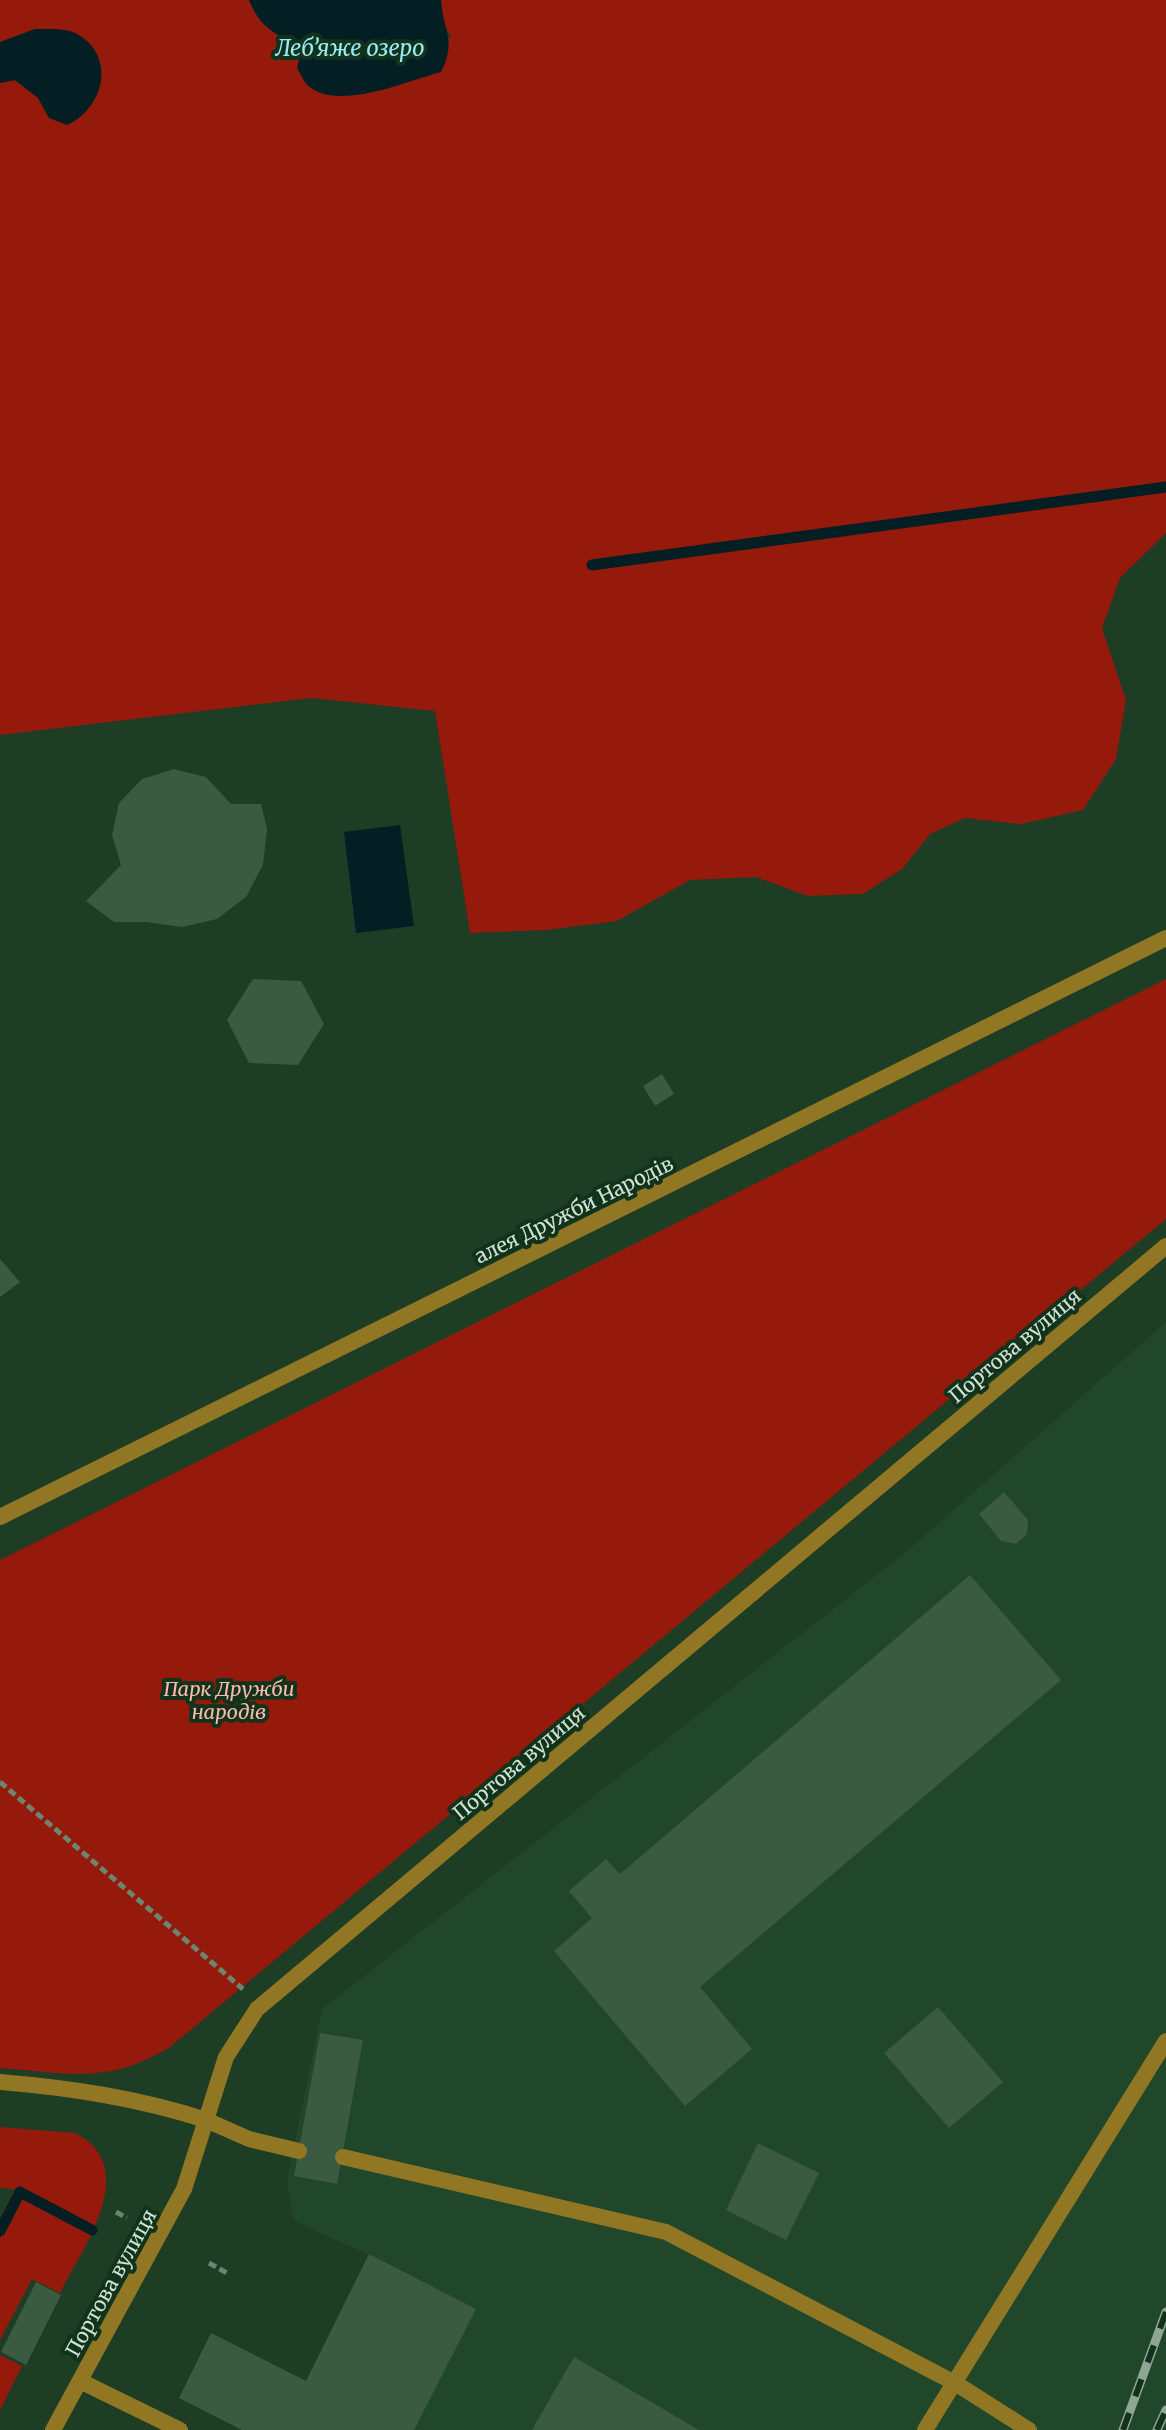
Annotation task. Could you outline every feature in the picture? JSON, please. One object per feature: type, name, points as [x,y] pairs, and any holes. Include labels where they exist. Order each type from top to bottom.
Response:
[{"type":"street","name":"алея Дружби Народів","points":[[0,1517],[1166,938]]},
{"type":"street","name":"Портова вулиця","points":[[53,2430],[184,2189],[226,2057],[257,2009],[1166,1246]]},
{"type":"street","points":[[925,2430],[1166,2041]]},
{"type":"street","points":[[0,2082],[68,2088],[152,2103],[206,2120],[249,2139],[299,2151]]},
{"type":"street","points":[[343,2157],[666,2232],[955,2383],[1029,2430]]},
{"type":"street","points":[[80,2381],[180,2430]]},
{"type":"path","points":[[0,1782],[248,1993]]},
{"type":"path","points":[[116,2212],[127,2218]]},
{"type":"path","points":[[209,2263],[227,2273]]},
{"type":"shaded area","points":[[1166,1322],[1166,2430],[242,2430],[179,2398],[211,2333],[306,2381],[369,2255],[294,2221],[287,2181],[322,2009],[906,1552]]},
{"type":"green space","points":[[0,0],[249,0],[261,21],[293,42],[300,55],[451,38],[442,19],[441,0],[1166,0],[1166,533],[1120,578],[1102,628],[1126,700],[1116,759],[1083,810],[1021,824],[965,818],[930,834],[902,869],[863,894],[808,896],[756,877],[690,880],[617,921],[546,930],[470,933],[435,711],[311,698],[0,735],[0,83],[14,80],[39,98],[49,118],[35,29],[0,42]]},
{"type":"green space","name":"Парк Дружби народів","points":[[1166,979],[1166,1219],[170,2047],[148,2059],[107,2072],[67,2074],[0,2068],[0,1560]]},
{"type":"green space","points":[[0,2127],[75,2133],[95,2148],[104,2166],[106,2187],[92,2232],[60,2293],[32,2279],[0,2340],[0,2219],[15,2189],[0,2188]]},
{"type":"green space","points":[[0,2355],[22,2366],[0,2410]]},
{"type":"water","name":"Леб’яже озеро","points":[[249,0],[441,0],[449,43],[446,61],[441,72],[375,92],[340,96],[324,94],[311,88],[303,79],[297,68],[300,55],[293,42],[266,26]]},
{"type":"water","points":[[35,29],[73,32],[87,41],[101,65],[98,93],[91,106],[67,125],[49,118],[38,98],[15,80],[0,83],[0,42]]},
{"type":"water","points":[[400,825],[414,926],[356,933],[344,832]]},
{"type":"building","points":[[174,769],[206,777],[231,804],[261,804],[267,829],[263,865],[246,897],[217,919],[182,927],[114,922],[86,901],[121,865],[112,835],[119,803],[142,779]]},
{"type":"building","points":[[253,979],[301,981],[324,1024],[298,1065],[249,1063],[227,1020]]},
{"type":"building","points":[[662,1074],[674,1094],[655,1106],[643,1086]]},
{"type":"building","points":[[0,1259],[20,1282],[0,1297]]},
{"type":"building","points":[[1004,1492],[1028,1520],[1027,1534],[1016,1544],[1001,1541],[979,1514]]},
{"type":"building","points":[[970,1575],[1061,1680],[700,1987],[752,2049],[685,2106],[554,1951],[592,1918],[569,1891],[606,1859],[620,1874]]},
{"type":"building","points":[[938,2007],[1003,2082],[949,2128],[884,2053]]},
{"type":"building","points":[[320,2033],[363,2040],[337,2184],[294,2176]]},
{"type":"building","points":[[758,2143],[819,2173],[786,2240],[726,2210]]},
{"type":"building","points":[[369,2254],[476,2309],[414,2430],[242,2430],[179,2398],[211,2333],[306,2381]]},
{"type":"building","points":[[36,2282],[61,2295],[26,2365],[1,2352]]},
{"type":"building","points":[[574,2357],[699,2430],[532,2430]]},
{"type":"waterway","points":[[592,565],[1166,487]]},
{"type":"waterway","points":[[0,2231],[20,2192],[92,2230]]},
{"type":"railway","points":[[1123,2430],[1166,2312]]},
{"type":"railway","points":[[1157,2430],[1166,2410]]}]
